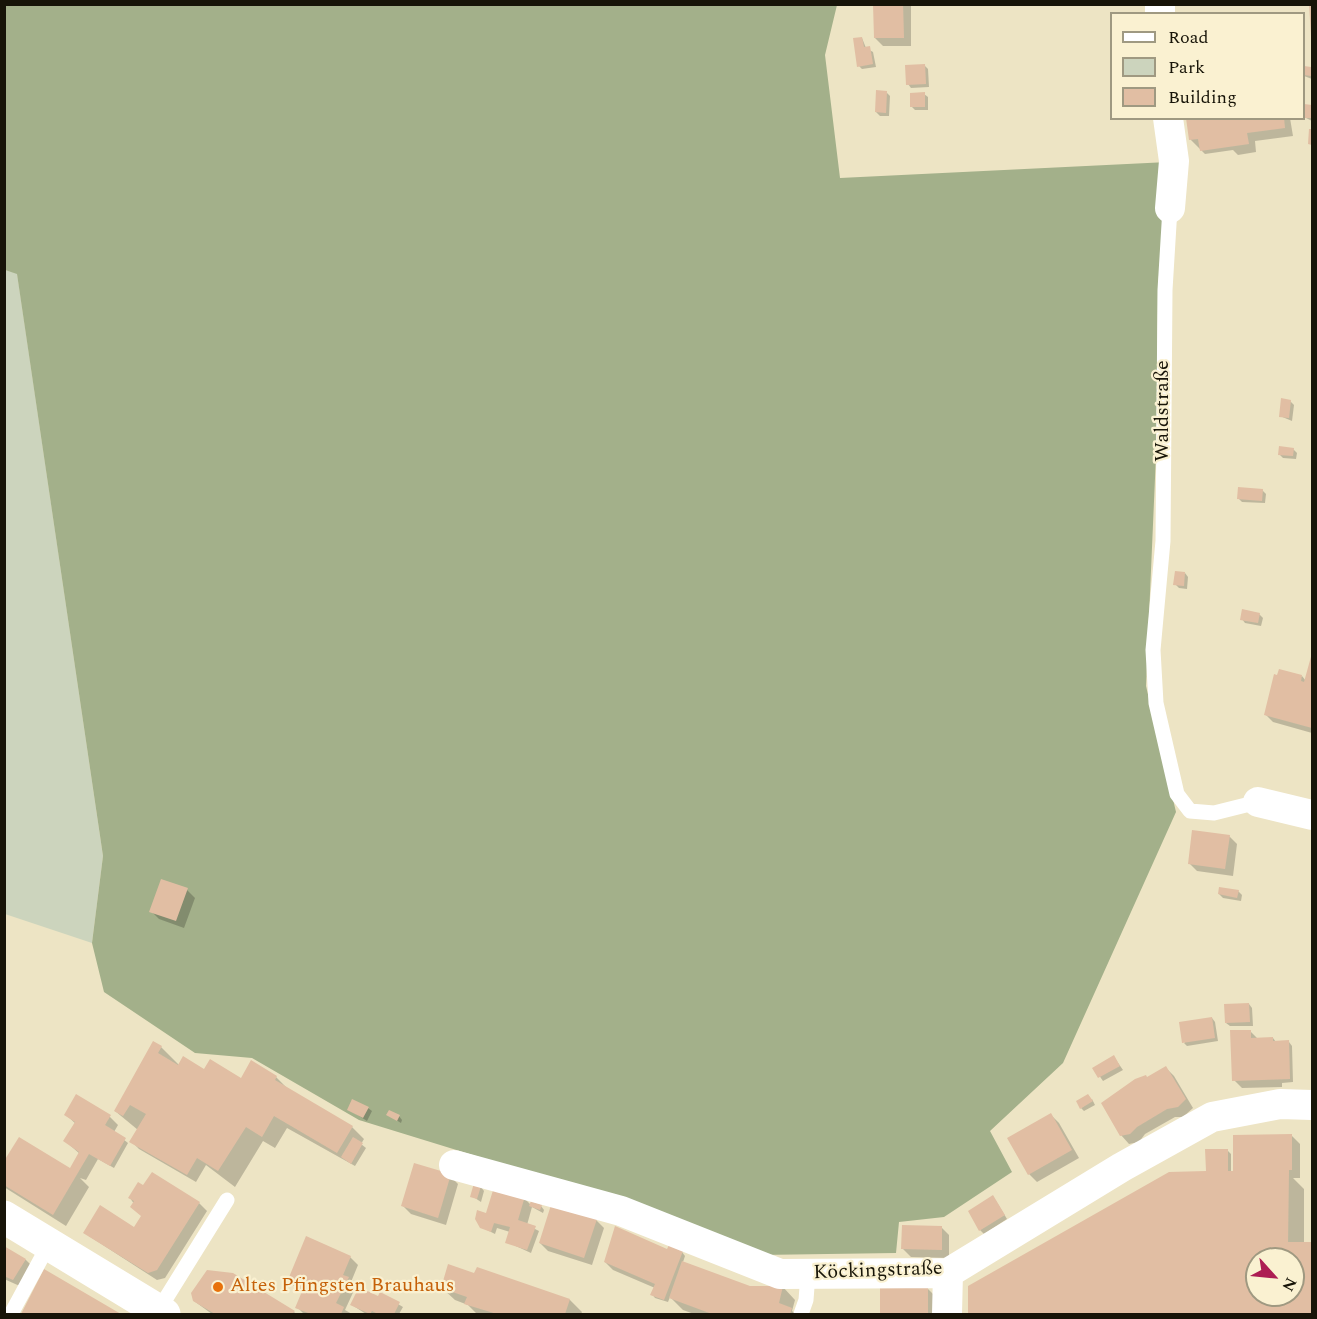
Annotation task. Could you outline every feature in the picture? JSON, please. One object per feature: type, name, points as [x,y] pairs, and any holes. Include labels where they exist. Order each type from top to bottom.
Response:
[{"type":"main road","points":[[4,1217],[161,1313]]},
{"type":"street","name":"Waldstraße","points":[[1168,120],[1174,161],[1170,208]]},
{"type":"street","points":[[1258,802],[1312,814]]},
{"type":"street","name":"Köckingstraße","points":[[454,1165],[621,1211],[780,1275],[948,1273],[1122,1167],[1212,1117],[1280,1104],[1312,1105]]},
{"type":"street","points":[[947,1314],[948,1273]]},
{"type":"lane","name":"Waldstraße","points":[[1170,208],[1165,290],[1163,541],[1153,650],[1156,703],[1178,794],[1190,811],[1214,813],[1258,802]]},
{"type":"lane","points":[[161,1313],[226,1200]]},
{"type":"lane","points":[[11,1314],[50,1244]]},
{"type":"lane","points":[[801,1314],[806,1300],[808,1274]]},
{"type":"green space","points":[[4,5],[837,5],[825,55],[840,178],[1168,162],[1158,288],[1156,455],[1146,686],[1176,812],[1063,1063],[990,1131],[1012,1172],[944,1217],[899,1222],[896,1253],[759,1255],[622,1201],[359,1120],[252,1058],[195,1053],[104,992],[92,943],[103,856],[17,274],[5,270]]},
{"type":"green space","points":[[4,270],[17,273],[103,856],[92,943],[5,914]]},
{"type":"building","points":[[873,4],[903,4],[904,38],[874,38]]},
{"type":"building","points":[[1309,4],[1312,4],[1312,36],[1311,36]]},
{"type":"building","points":[[862,37],[864,47],[870,46],[873,64],[857,67],[853,38]]},
{"type":"building","points":[[925,64],[926,84],[906,85],[905,65]]},
{"type":"building","points":[[1305,66],[1311,67],[1311,76],[1305,75]]},
{"type":"building","points":[[876,90],[887,91],[886,113],[875,112]]},
{"type":"building","points":[[925,92],[925,107],[910,107],[910,93]]},
{"type":"building","points":[[1305,104],[1312,105],[1312,118],[1305,118]]},
{"type":"building","points":[[1186,120],[1284,120],[1285,128],[1247,133],[1249,144],[1200,151],[1198,139],[1189,140]]},
{"type":"building","points":[[1309,129],[1312,129],[1312,145],[1308,144]]},
{"type":"building","points":[[1281,398],[1291,400],[1289,418],[1279,417]]},
{"type":"building","points":[[1279,446],[1294,448],[1293,456],[1278,455]]},
{"type":"building","points":[[1238,487],[1263,489],[1262,501],[1237,499]]},
{"type":"building","points":[[1175,571],[1185,572],[1184,586],[1173,585]]},
{"type":"building","points":[[1242,609],[1260,613],[1258,623],[1240,620]]},
{"type":"building","points":[[1312,653],[1312,728],[1264,715],[1274,674],[1277,675],[1279,669],[1302,675],[1301,681],[1304,682]]},
{"type":"building","points":[[1192,830],[1230,835],[1225,869],[1188,864]]},
{"type":"building","points":[[161,879],[188,888],[176,921],[149,912]]},
{"type":"building","points":[[1219,887],[1239,890],[1237,898],[1218,894]]},
{"type":"building","points":[[1249,1003],[1250,1022],[1225,1023],[1224,1004]]},
{"type":"building","points":[[1212,1017],[1215,1038],[1182,1043],[1179,1022]]},
{"type":"building","points":[[1230,1030],[1251,1030],[1251,1038],[1273,1037],[1273,1041],[1289,1040],[1290,1079],[1232,1081]]},
{"type":"building","points":[[153,1041],[162,1046],[158,1053],[178,1065],[183,1056],[204,1069],[210,1059],[241,1078],[251,1060],[277,1076],[275,1080],[353,1126],[337,1153],[274,1116],[262,1137],[246,1127],[218,1171],[197,1158],[187,1175],[129,1142],[146,1114],[130,1105],[123,1116],[114,1111]]},
{"type":"building","points":[[1114,1055],[1120,1066],[1098,1078],[1092,1068]]},
{"type":"building","points":[[1166,1066],[1186,1099],[1178,1107],[1167,1109],[1137,1127],[1130,1134],[1120,1136],[1101,1103],[1135,1079],[1146,1075],[1147,1077]]},
{"type":"building","points":[[76,1094],[111,1115],[105,1125],[126,1138],[110,1166],[89,1154],[53,1215],[4,1185],[4,1161],[19,1137],[70,1168],[79,1152],[63,1141],[75,1122],[64,1115]]},
{"type":"building","points":[[1088,1094],[1093,1101],[1080,1109],[1076,1101]]},
{"type":"building","points":[[352,1099],[369,1107],[363,1118],[347,1110]]},
{"type":"building","points":[[389,1110],[400,1115],[397,1121],[386,1115]]},
{"type":"building","points":[[1051,1113],[1072,1150],[1028,1175],[1007,1138]]},
{"type":"building","points":[[1292,1134],[1288,1242],[1312,1242],[1312,1314],[968,1314],[968,1286],[1169,1172],[1206,1171],[1205,1149],[1228,1149],[1228,1171],[1233,1171],[1233,1135]]},
{"type":"building","points":[[353,1137],[363,1143],[351,1164],[341,1157]]},
{"type":"building","points":[[414,1163],[451,1174],[438,1218],[401,1206]]},
{"type":"building","points":[[152,1172],[200,1202],[157,1270],[148,1273],[83,1233],[100,1205],[134,1227],[141,1216],[130,1207],[134,1201],[128,1198],[138,1182],[143,1185]]},
{"type":"building","points":[[474,1183],[481,1186],[477,1199],[470,1197]]},
{"type":"building","points":[[494,1187],[525,1196],[518,1220],[536,1226],[527,1250],[505,1243],[510,1227],[494,1223],[491,1232],[480,1228],[475,1219],[477,1210],[486,1213]]},
{"type":"building","points":[[993,1195],[1005,1215],[979,1231],[968,1211]]},
{"type":"building","points":[[531,1201],[542,1205],[540,1210],[529,1206]]},
{"type":"building","points":[[551,1205],[597,1219],[584,1258],[539,1243]]},
{"type":"building","points":[[902,1225],[942,1226],[942,1250],[901,1249]]},
{"type":"building","points":[[615,1226],[667,1249],[669,1245],[683,1251],[664,1300],[650,1295],[655,1284],[604,1262]]},
{"type":"building","points":[[306,1236],[351,1256],[343,1275],[349,1277],[336,1303],[344,1307],[341,1314],[311,1314],[295,1308],[303,1289],[287,1282]]},
{"type":"building","points":[[4,1246],[26,1259],[13,1280],[4,1276]]},
{"type":"building","points":[[682,1261],[750,1286],[783,1286],[779,1303],[792,1308],[790,1314],[712,1314],[669,1298]]},
{"type":"building","points":[[448,1264],[474,1273],[477,1267],[570,1299],[565,1314],[497,1314],[464,1304],[467,1297],[441,1288]]},
{"type":"building","points":[[44,1269],[121,1314],[21,1314]]},
{"type":"building","points":[[207,1270],[233,1273],[295,1311],[292,1314],[215,1314],[193,1301],[191,1293]]},
{"type":"building","points":[[880,1286],[928,1286],[928,1314],[880,1314]]},
{"type":"building","points":[[359,1287],[378,1296],[380,1292],[400,1302],[394,1314],[378,1314],[372,1311],[370,1314],[350,1305]]},
{"type":"place","name":"Altes Pfingsten Brauhaus","points":[[218,1287]]}]
